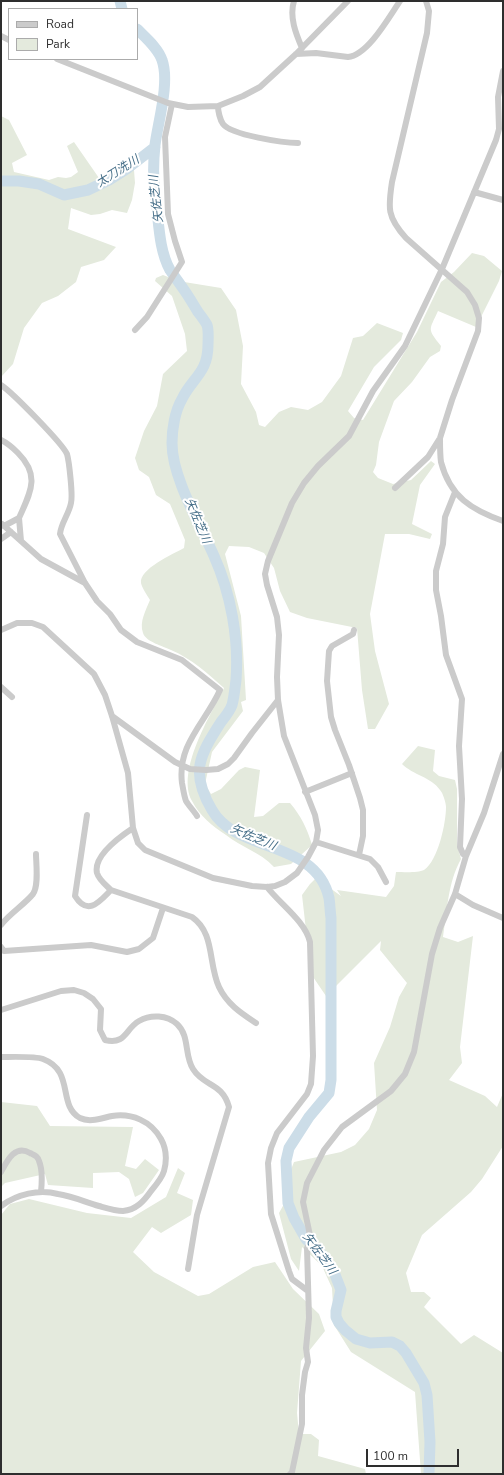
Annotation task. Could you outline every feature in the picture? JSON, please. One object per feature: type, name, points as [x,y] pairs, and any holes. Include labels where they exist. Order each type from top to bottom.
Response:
[{"type":"street","points":[[294,1],[292,11],[294,24],[302,48]]},
{"type":"street","points":[[59,60],[170,104],[188,107],[218,106],[260,87],[296,54],[348,1]]},
{"type":"street","points":[[296,54],[316,52],[348,58],[353,57],[371,41],[400,1]]},
{"type":"street","points":[[426,1],[429,11],[427,33],[392,182],[389,202],[391,217],[398,229],[467,292],[475,305],[479,318],[478,331],[447,412],[440,438],[441,461],[446,476],[455,492],[469,505],[483,514],[503,521]]},
{"type":"street","points":[[1,630],[17,622],[32,623],[43,627],[94,674],[105,695],[128,773],[132,828],[138,843],[145,850],[213,878],[252,886],[275,886],[285,882],[297,873],[316,842],[318,830],[315,815],[284,736],[278,700],[277,677],[279,635],[277,617],[265,574],[268,561],[292,503],[304,483],[318,466],[349,436],[373,391],[405,346],[442,269],[496,140],[499,129],[498,98],[503,71]]},
{"type":"street","points":[[135,330],[147,317],[179,269],[182,262],[168,214],[165,137],[170,104]]},
{"type":"street","points":[[218,106],[223,124],[229,128],[253,136],[290,143],[298,143]]},
{"type":"street","points":[[474,192],[503,200]]},
{"type":"street","points":[[1,385],[54,438],[67,455],[71,504],[60,527],[60,534],[85,583],[97,602],[110,614],[121,630],[137,642],[182,660],[220,690],[214,703],[187,745],[181,766],[186,800],[197,816]]},
{"type":"street","points":[[395,488],[428,456],[440,438]]},
{"type":"street","points":[[1,440],[26,461],[32,478],[31,490],[19,518],[21,541]]},
{"type":"street","points":[[455,492],[445,517],[443,544],[436,571],[436,590],[446,655],[462,699],[459,746],[462,799],[460,847],[463,854],[466,856]]},
{"type":"street","points":[[19,518],[3,525],[41,559],[85,583]]},
{"type":"street","points":[[1,539],[11,532]]},
{"type":"street","points":[[354,630],[353,634],[332,646],[329,651],[327,681],[331,717],[352,774],[363,810],[362,836],[359,855]]},
{"type":"street","points":[[1,687],[12,697]]},
{"type":"street","points":[[112,716],[181,766],[190,769],[218,769],[228,764],[234,758],[278,700]]},
{"type":"street","points":[[290,1474],[292,1472],[298,1447],[302,1424],[302,1396],[305,1372],[308,1362],[306,1348],[309,1318],[307,1248],[311,1240],[303,1202],[307,1183],[324,1150],[342,1127],[391,1091],[405,1074],[414,1052],[432,954],[440,928],[455,894],[466,856],[484,813],[503,754]]},
{"type":"street","points":[[306,792],[352,774]]},
{"type":"street","points":[[86,815],[75,896],[78,902],[86,906],[97,905],[111,890]]},
{"type":"street","points":[[132,828],[106,849],[98,864],[97,873],[101,880],[111,890],[192,917],[198,921],[205,929],[219,988],[234,1007],[256,1023]]},
{"type":"street","points":[[316,842],[370,859],[378,867],[386,882]]},
{"type":"street","points":[[1,924],[34,893],[36,884],[36,854]]},
{"type":"street","points":[[267,887],[303,927],[308,934],[310,942],[313,1056],[311,1084],[307,1094],[276,1133],[270,1148],[268,1163],[271,1214],[277,1234],[292,1279],[308,1291]]},
{"type":"street","points":[[455,894],[473,905],[503,918]]},
{"type":"street","points":[[1,947],[4,950],[92,945],[127,952],[140,949],[153,938],[163,908]]},
{"type":"street","points":[[1,1010],[61,991],[74,990],[84,993],[93,999],[100,1009],[100,1030],[106,1040],[114,1042],[121,1039],[138,1021],[146,1018],[158,1016],[169,1018],[177,1024],[184,1034],[191,1066],[201,1077],[222,1091],[227,1099],[229,1108],[197,1215],[188,1269]]},
{"type":"street","points":[[1,1057],[42,1058],[56,1068],[63,1077],[68,1104],[72,1111],[80,1118],[89,1120],[113,1116],[128,1116],[140,1119],[157,1133],[163,1143],[166,1154],[164,1170],[157,1185],[144,1201],[134,1208],[122,1211],[113,1210],[58,1194],[42,1192],[30,1193],[17,1197],[1,1206]]},
{"type":"street","points":[[1,1172],[13,1153],[21,1150],[28,1151],[36,1156],[39,1161],[42,1171],[42,1192]]},
{"type":"green space","points":[[1,116],[9,120],[27,155],[12,163],[14,172],[49,180],[58,177],[71,177],[78,172],[67,146],[74,142],[99,178],[133,157],[135,183],[132,200],[127,213],[112,210],[91,215],[71,208],[68,229],[116,247],[104,260],[81,267],[76,282],[58,296],[42,303],[24,328],[13,364],[1,377]]},
{"type":"green space","points":[[472,253],[484,256],[502,271],[499,281],[476,327],[438,311],[431,329],[433,336],[441,346],[440,351],[430,357],[412,382],[394,401],[379,442],[376,465],[373,472],[378,478],[393,484],[411,480],[431,461],[435,464],[420,485],[412,524],[432,534],[430,539],[409,534],[385,534],[370,614],[375,651],[389,704],[375,729],[368,729],[362,690],[357,628],[307,618],[290,612],[280,591],[274,568],[264,553],[249,547],[229,546],[225,554],[241,616],[246,700],[241,702],[243,711],[212,752],[205,784],[211,794],[221,789],[239,770],[245,767],[260,770],[254,817],[263,816],[279,803],[290,803],[303,822],[312,845],[291,864],[274,867],[263,857],[232,839],[207,820],[192,801],[188,789],[188,775],[191,759],[204,728],[224,688],[186,658],[148,639],[143,633],[142,629],[144,616],[150,600],[141,583],[142,578],[145,572],[158,562],[184,548],[185,540],[170,504],[156,495],[149,477],[139,470],[135,458],[144,431],[157,406],[163,374],[187,351],[185,334],[172,296],[155,281],[156,278],[163,275],[178,281],[221,288],[236,310],[243,346],[241,384],[256,412],[259,425],[265,427],[279,412],[291,407],[308,410],[322,402],[341,376],[353,338],[363,336],[377,323],[403,333],[401,340],[374,367],[348,411],[354,418],[363,420],[417,332],[441,282],[454,272]]},
{"type":"green space","points":[[418,746],[435,750],[433,771],[439,776],[455,780],[457,789],[457,845],[461,859],[453,877],[443,937],[458,942],[473,936],[460,1047],[462,1063],[449,1080],[485,1096],[497,1107],[503,1093],[503,1146],[482,1179],[471,1192],[422,1235],[406,1273],[411,1292],[424,1292],[431,1298],[424,1307],[461,1344],[474,1335],[503,1353],[503,1474],[421,1474],[415,1392],[351,1352],[334,1325],[332,1288],[322,1266],[302,1247],[299,1271],[291,1259],[279,1213],[289,1195],[290,1172],[294,1162],[341,1152],[355,1145],[369,1129],[377,1110],[374,1063],[390,1027],[399,997],[407,983],[380,950],[381,941],[326,996],[311,974],[302,895],[316,878],[341,896],[337,890],[386,897],[394,886],[396,872],[421,871],[429,865],[437,850],[443,832],[446,805],[441,791],[432,782],[406,768],[402,764]]},
{"type":"green space","points":[[1,1102],[37,1106],[50,1126],[133,1127],[125,1166],[136,1169],[145,1159],[159,1170],[143,1193],[135,1197],[129,1179],[119,1172],[93,1173],[93,1188],[48,1185],[45,1174],[5,1183],[1,1187]]},
{"type":"green space","points":[[178,1168],[185,1173],[177,1193],[193,1200],[191,1215],[161,1233],[152,1227],[133,1252],[154,1272],[198,1296],[209,1294],[253,1267],[275,1262],[293,1289],[319,1314],[325,1331],[301,1361],[297,1413],[299,1434],[311,1434],[319,1440],[318,1456],[365,1469],[366,1474],[1,1474],[1,1215],[10,1204],[29,1199],[87,1213],[131,1218],[166,1197]]},
{"type":"waterway","name":"太刀洗川","points":[[120,1],[122,8]]},
{"type":"waterway","name":"矢佐芝川","points":[[138,30],[158,51],[164,69],[165,79],[163,102],[155,145],[154,166],[154,187],[164,254],[170,270],[207,325],[208,330],[208,345],[205,362],[199,375],[186,392],[176,415],[172,438],[173,457],[188,501],[220,571],[229,601],[235,633],[237,664],[232,705],[229,712],[213,734],[203,755],[199,775],[201,785],[212,810],[224,824],[239,834],[293,856],[309,866],[321,879],[329,898],[331,918],[331,1080],[329,1093],[309,1117],[289,1148],[286,1161],[288,1203],[294,1218],[306,1239],[322,1255],[334,1272],[341,1290],[336,1311],[336,1317],[339,1323],[356,1339],[370,1343],[392,1342],[400,1346],[406,1353],[424,1383],[427,1395],[430,1442],[429,1474]]},
{"type":"waterway","name":"太刀洗川","points":[[1,181],[19,181],[39,184],[64,195],[88,190],[109,180],[128,168],[155,147]]}]
